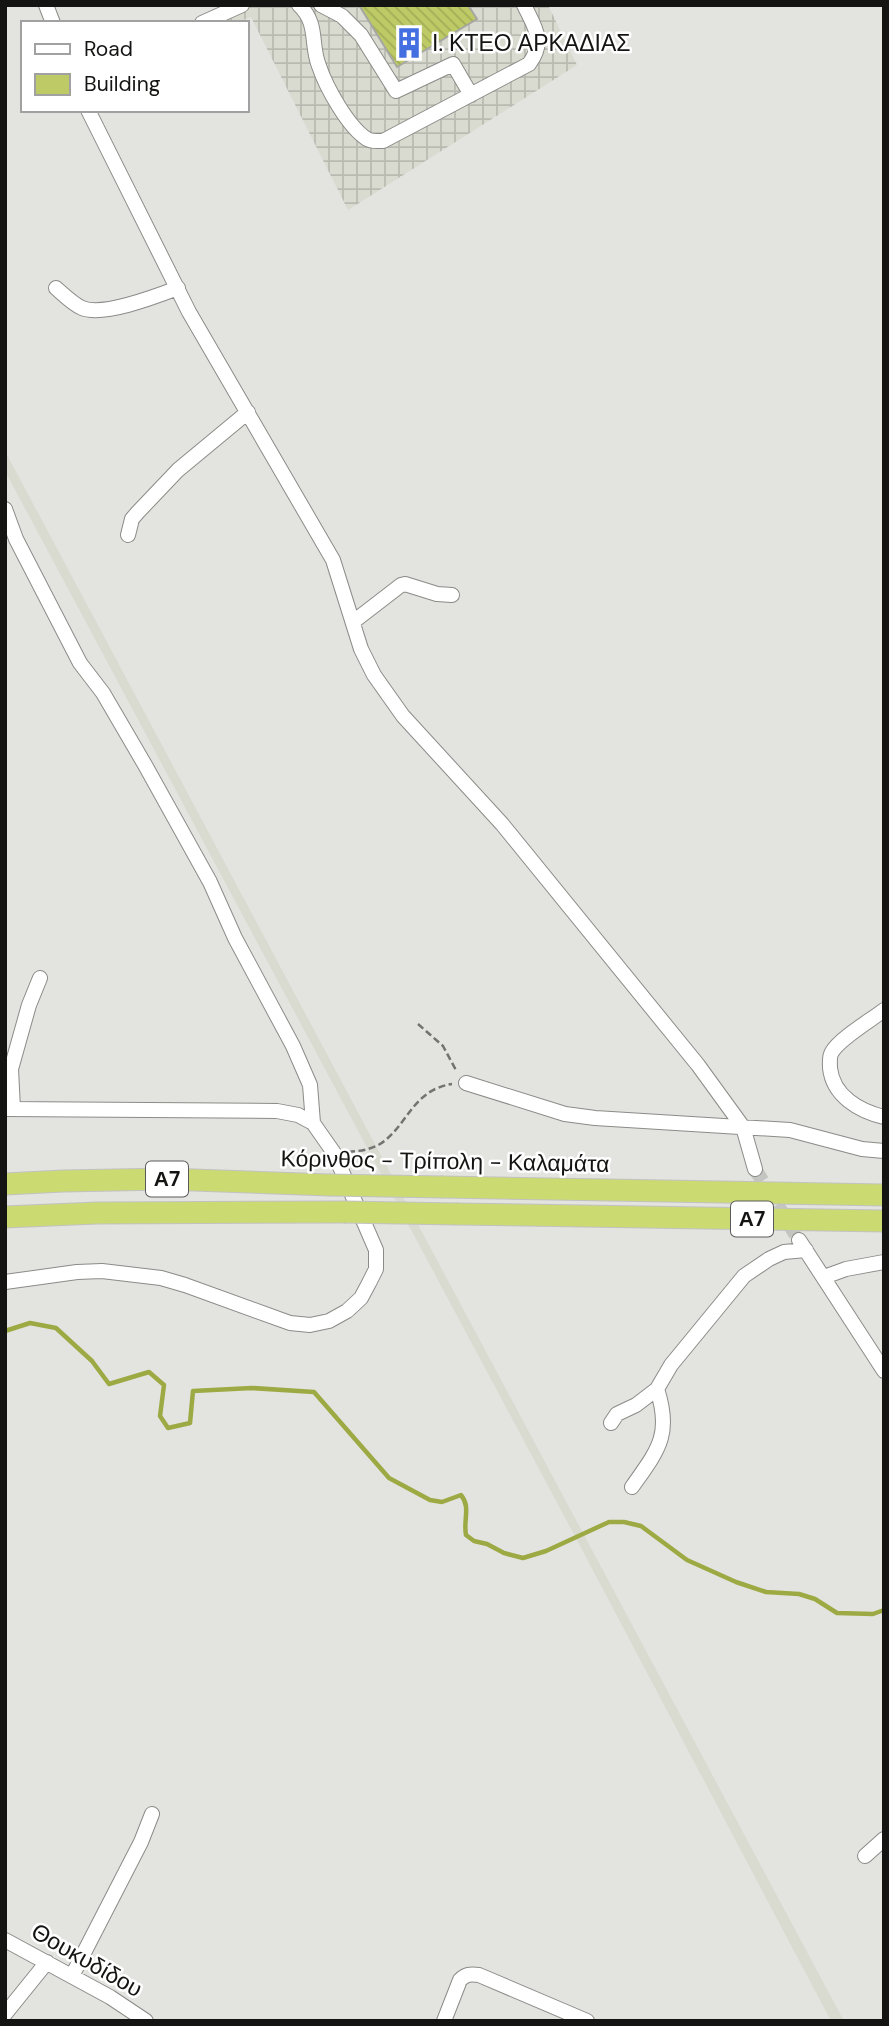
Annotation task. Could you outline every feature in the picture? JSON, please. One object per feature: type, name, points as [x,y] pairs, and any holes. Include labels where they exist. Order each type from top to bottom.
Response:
[{"type":"highway","name":"Κόρινθος - Τρίπολη - Καλαμάτα","points":[[5,1184],[166,1179],[329,1185],[884,1195]]},
{"type":"highway","name":"Α7","points":[[5,1217],[97,1213],[344,1212],[884,1221]]},
{"type":"street","points":[[206,21],[242,5]]},
{"type":"street","points":[[299,5],[310,16],[318,65],[338,103],[357,131],[370,141],[383,141],[529,64],[537,53],[538,36],[524,5]]},
{"type":"street","points":[[321,5],[342,16],[361,35],[396,91],[453,64],[471,95]]},
{"type":"street","points":[[89,112],[190,312],[333,559],[360,649],[373,675],[388,696],[502,824],[698,1065],[743,1127],[755,1169]]},
{"type":"street","points":[[56,288],[78,306],[92,311],[153,298],[177,288]]},
{"type":"street","points":[[128,535],[132,519],[178,470],[248,412]]},
{"type":"street","points":[[5,509],[16,539],[80,663],[103,693],[145,765],[210,882],[235,938],[293,1046],[310,1085],[313,1123]]},
{"type":"street","points":[[353,622],[401,585],[452,595]]},
{"type":"street","points":[[5,1282],[77,1272],[129,1273],[161,1278],[290,1323],[310,1325],[329,1321],[347,1311],[361,1298],[376,1269],[376,1250],[334,1153],[313,1123],[298,1115],[277,1111],[9,1109],[11,1069],[29,1004],[40,978]]},
{"type":"street","points":[[884,1010],[845,1039],[832,1052],[830,1062],[833,1081],[839,1091],[854,1105],[884,1118]]},
{"type":"street","points":[[466,1083],[565,1114],[790,1130],[862,1149],[884,1151]]},
{"type":"street","points":[[611,1423],[617,1414],[636,1405],[657,1389],[671,1365],[744,1276],[769,1259],[802,1245],[884,1371]]},
{"type":"street","points":[[824,1277],[846,1269],[884,1262]]},
{"type":"street","points":[[632,1486],[662,1438],[664,1416],[657,1389]]},
{"type":"street","points":[[72,1976],[141,1842],[152,1814]]},
{"type":"street","points":[[865,1856],[884,1839]]},
{"type":"street","name":"Θουκυδίδου","points":[[5,1940],[110,1997],[146,2021]]},
{"type":"street","points":[[5,2014],[47,1962]]},
{"type":"street","points":[[444,2021],[460,1980],[470,1974],[479,1975],[587,2021]]},
{"type":"path","points":[[418,1024],[443,1046],[454,1068],[466,1083]]},
{"type":"path","points":[[334,1153],[361,1151],[376,1146],[383,1142],[411,1108],[427,1094],[445,1085],[466,1083]]},
{"type":"shaded area","points":[[230,5],[548,5],[577,65],[348,210],[251,17],[241,21],[193,21]]},
{"type":"shaded area","points":[[5,451],[844,2021],[831,2021],[5,471]]},
{"type":"building","name":"Ι. ΚΤΕΟ ΑΡΚΑΔΙΑΣ","points":[[359,5],[468,5],[477,19],[397,67]]},
{"type":"waterway","points":[[5,1331],[30,1323],[56,1328],[92,1361],[109,1384],[149,1372],[164,1385],[160,1416],[168,1428],[190,1423],[193,1391],[252,1388],[314,1392],[389,1478],[430,1500],[442,1502],[461,1495],[466,1509],[466,1535],[504,1553],[523,1558],[546,1551],[609,1522],[624,1522],[641,1526],[687,1560],[736,1582],[766,1592],[799,1594],[815,1599],[837,1613],[873,1614],[884,1610]]},
{"type":"tunnel","points":[[755,1169],[799,1240]]},
{"type":"place","name":"Ι. ΚΤΕΟ ΑΡΚΑΔΙΑΣ","points":[[409,43]]}]
